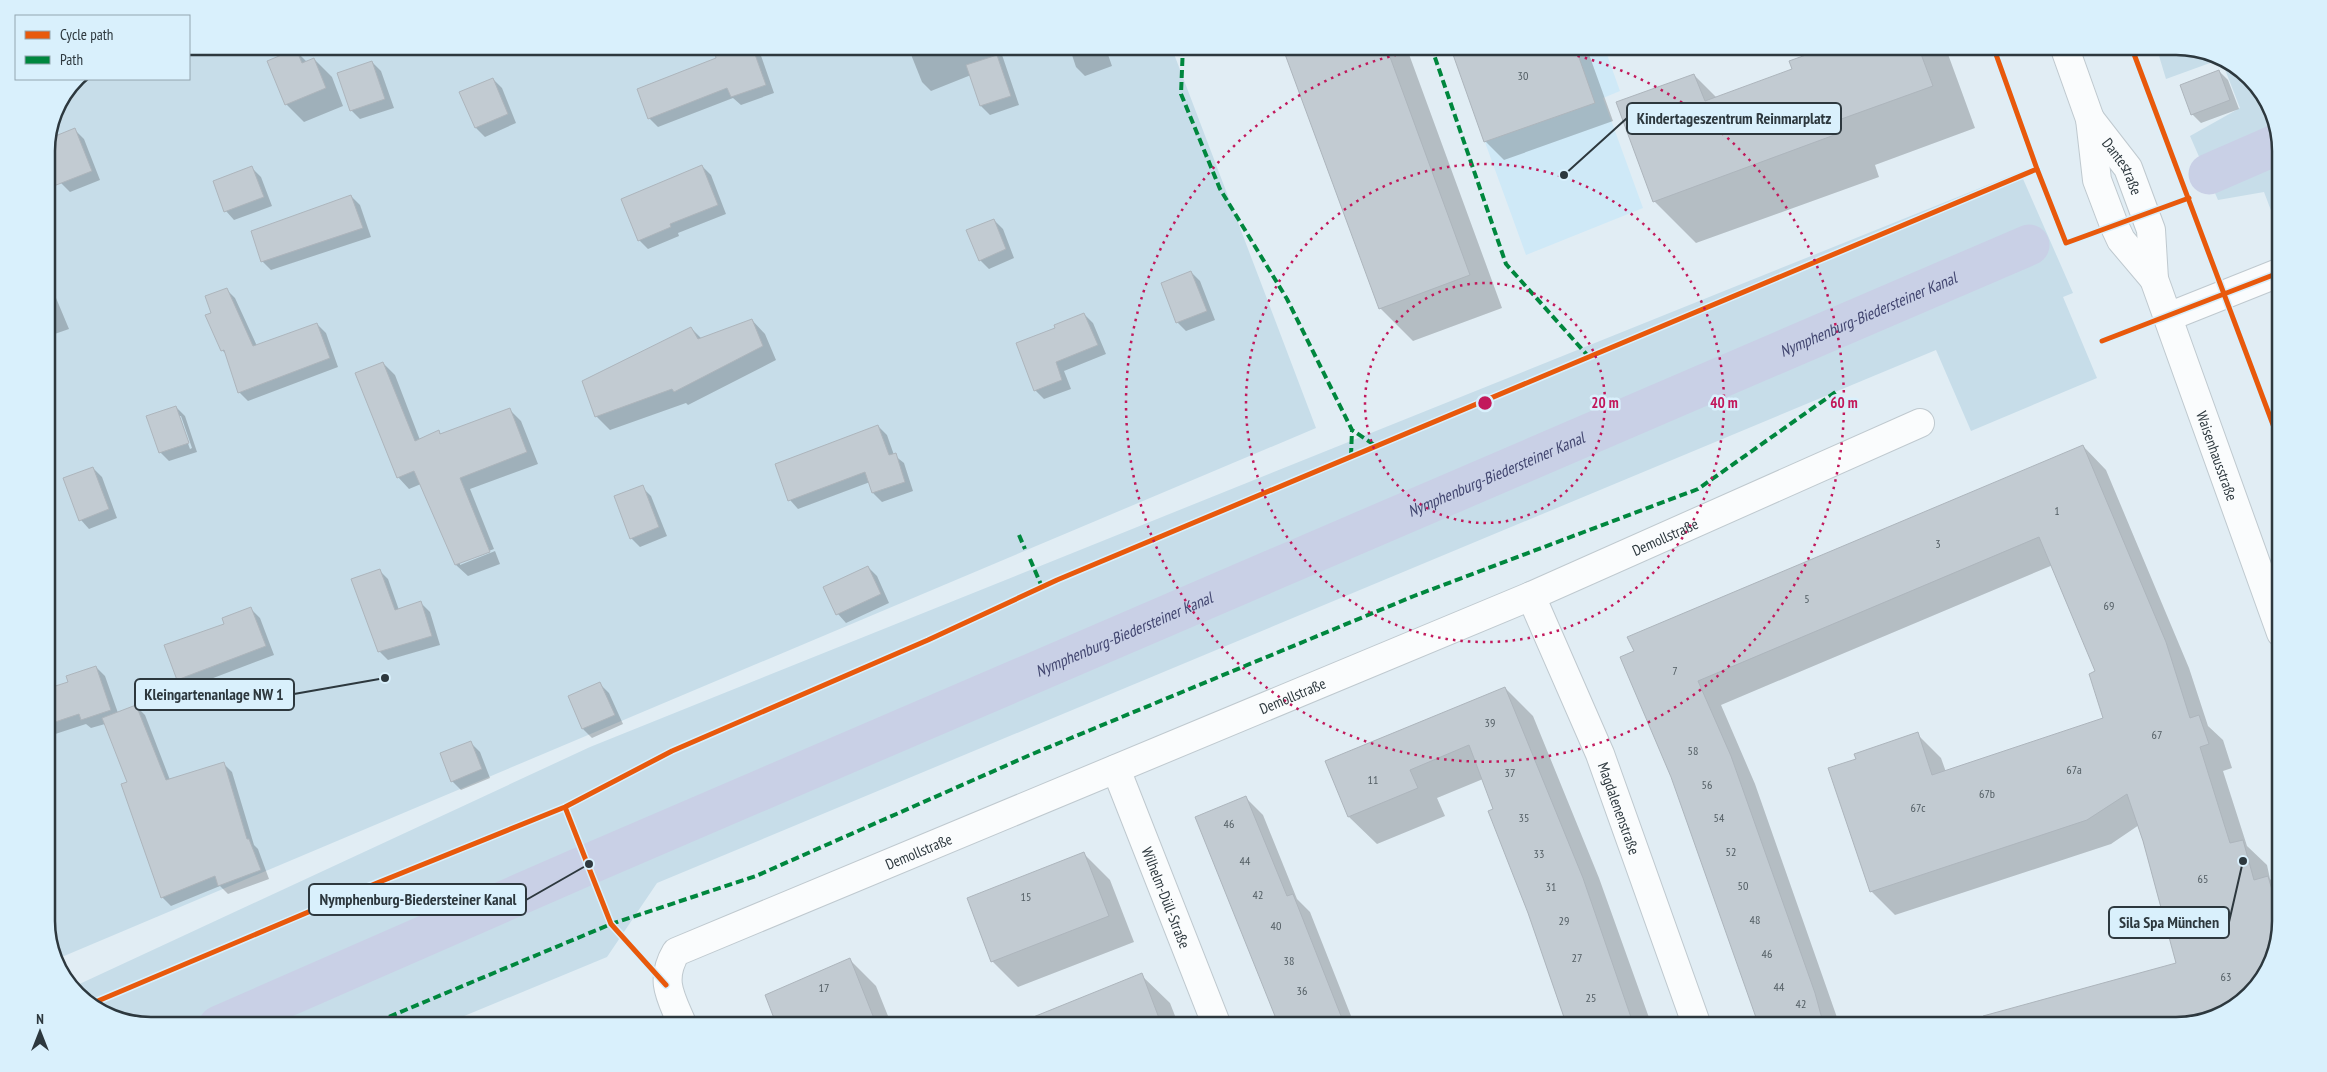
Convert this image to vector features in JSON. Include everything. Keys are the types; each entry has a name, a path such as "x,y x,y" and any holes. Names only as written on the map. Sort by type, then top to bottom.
{"street":[{"name":"Dantestraße","path":"2067,55 2090,119 2097,180 2114,226 2121,240 2154,279"},
{"path":"2168,317 2272,276"},
{"name":"Waisenhausstraße","path":"2154,279 2272,608"},
{"name":"Demollstraße","path":"679,1017 666,986 668,966 676,952 1531,596 1920,423"},
{"name":"Magdalenenstraße","path":"1531,596 1600,754 1694,1017"},
{"name":"Wilhelm-Düll-Straße","path":"1116,769 1213,1017"}],"shaded area":[{"path":"190,55 1174,55 1316,428 62,957 60,952 55,927 55,145 62,114 75,93 87,80 190,80"},
{"path":"1453,55 1607,55 1620,91 1603,98 1643,208 1526,255"},
{"path":"2159,55 2188,56 2213,62 2166,79"},
{"path":"2225,68 2244,83 2256,98 2267,120 2272,145 2272,213 2264,192 2218,200 2190,136 2240,108"},
{"path":"2020,172 2073,293 2063,297 2097,378 1971,431 1936,350 657,883 607,957 462,1017 145,1017 114,1010 93,997 79,984 590,747"}],"building":[{"path":"282,55 299,55 302,63 314,58 326,88 285,105 267,61"},
{"path":"715,55 755,55 766,85 731,97 727,88 648,119 637,89 716,58"},
{"path":"997,55 1011,96 980,106 966,65"},
{"path":"1285,55 1389,55 1470,275 1379,309"},
{"path":"1453,55 1578,55 1595,103 1484,142"},
{"path":"1806,55 1921,55 1933,86 1833,122 1837,134 1653,202 1616,102 1694,74 1705,101 1792,69 1789,61"},
{"path":"372,61 385,99 350,111 337,73"},
{"path":"2219,70 2230,100 2191,115 2180,85"},
{"path":"493,78 508,114 475,128 459,92"},
{"path":"75,128 92,171 55,185 56,136"},
{"path":"702,165 718,205 670,224 671,227 638,241 621,199"},
{"path":"252,166 264,197 224,212 213,181"},
{"path":"351,195 363,228 261,262 251,231"},
{"path":"994,219 1006,249 979,261 966,230"},
{"path":"1191,271 1207,311 1176,323 1161,283"},
{"path":"227,288 253,346 317,323 330,358 238,393 224,350 221,351 205,315 211,313 205,296"},
{"path":"1084,313 1098,345 1056,362 1062,380 1034,391 1016,343 1055,328 1054,325"},
{"path":"752,319 763,346 674,392 672,389 595,417 582,381 691,327 698,339"},
{"path":"383,362 415,441 439,430 440,434 510,408 527,452 460,478 490,552 455,565 414,471 397,478 355,373"},
{"path":"176,406 189,443 159,453 146,416"},
{"path":"878,425 889,455 896,453 905,482 872,493 865,472 788,501 775,464"},
{"path":"2083,445 2166,642 2190,718 2199,715 2209,744 2200,747 2230,843 2243,840 2254,880 2268,876 2272,890 2272,921 2270,940 2265,958 2256,974 2239,993 2213,1010 2201,1014 2176,1017 1983,1017 2176,963 2143,841 2127,794 2087,820 1870,892 1828,768 1856,759 1854,754 1918,732 1932,775 2103,718 2089,674 2095,671 2039,537 1698,681 1731,756 1815,993 1822,1017 1756,1017 1671,777 1620,657 1634,651 1627,637"},
{"path":"93,467 109,509 79,521 63,478"},
{"path":"643,485 659,527 630,539 614,496"},
{"path":"868,566 881,594 836,615 823,587"},
{"path":"380,569 395,610 421,601 432,636 378,652 351,579"},
{"path":"251,607 266,646 177,680 164,645 224,624 222,618"},
{"path":"96,666 111,710 81,720 79,714 55,722 55,686 68,682 66,676"},
{"path":"600,682 615,715 582,729 568,696"},
{"path":"1505,687 1583,878 1631,1017 1564,1017 1528,913 1488,811 1493,809 1469,745 1410,770 1418,788 1348,817 1325,761"},
{"path":"136,705 166,780 224,762 247,839 249,839 261,870 218,886 215,876 161,898 121,784 127,782 102,718"},
{"path":"471,741 482,769 451,782 440,753"},
{"path":"1246,796 1287,896 1293,894 1341,1017 1275,1017 1195,817"},
{"path":"1084,852 1109,916 991,962 967,898"},
{"path":"850,958 873,1017 774,1017 765,995"},
{"path":"1142,973 1159,1017 1033,1017"}],"waterway":[{"name":"Nymphenburg-Biedersteiner Kanal","path":"2209,174 2272,146"},
{"name":"Nymphenburg-Biedersteiner Kanal","path":"240,1017 589,864 2029,245"}],"marked path":[{"path":"1183,55 1181,94 1220,189 1287,299 1352,430 1376,446"},
{"path":"1434,55 1506,264 1588,356"},
{"path":"389,1017 611,924 756,876 1030,755 1414,596 1698,489 1837,391"},
{"path":"1351,456 1352,430"},
{"path":"1019,535 1025,549"},
{"path":"1030,559 1042,587"}],"cycle path":[{"path":"1996,55 2066,243 2189,198"},
{"path":"2134,55 2272,422"},
{"path":"98,1001 377,883 565,807 672,751 928,640 1057,580 2037,169"},
{"path":"2102,341 2272,275"},
{"path":"565,807 611,924 666,985"}],"place":[{"name":"Kindertageszentrum Reinmarplatz","path":"1564,175"},
{"name":"Kleingartenanlage NW 1","path":"385,678"},
{"name":"Sila Spa München","path":"2243,861"},
{"name":"Nymphenburg-Biedersteiner Kanal","path":"589,864"}]}
